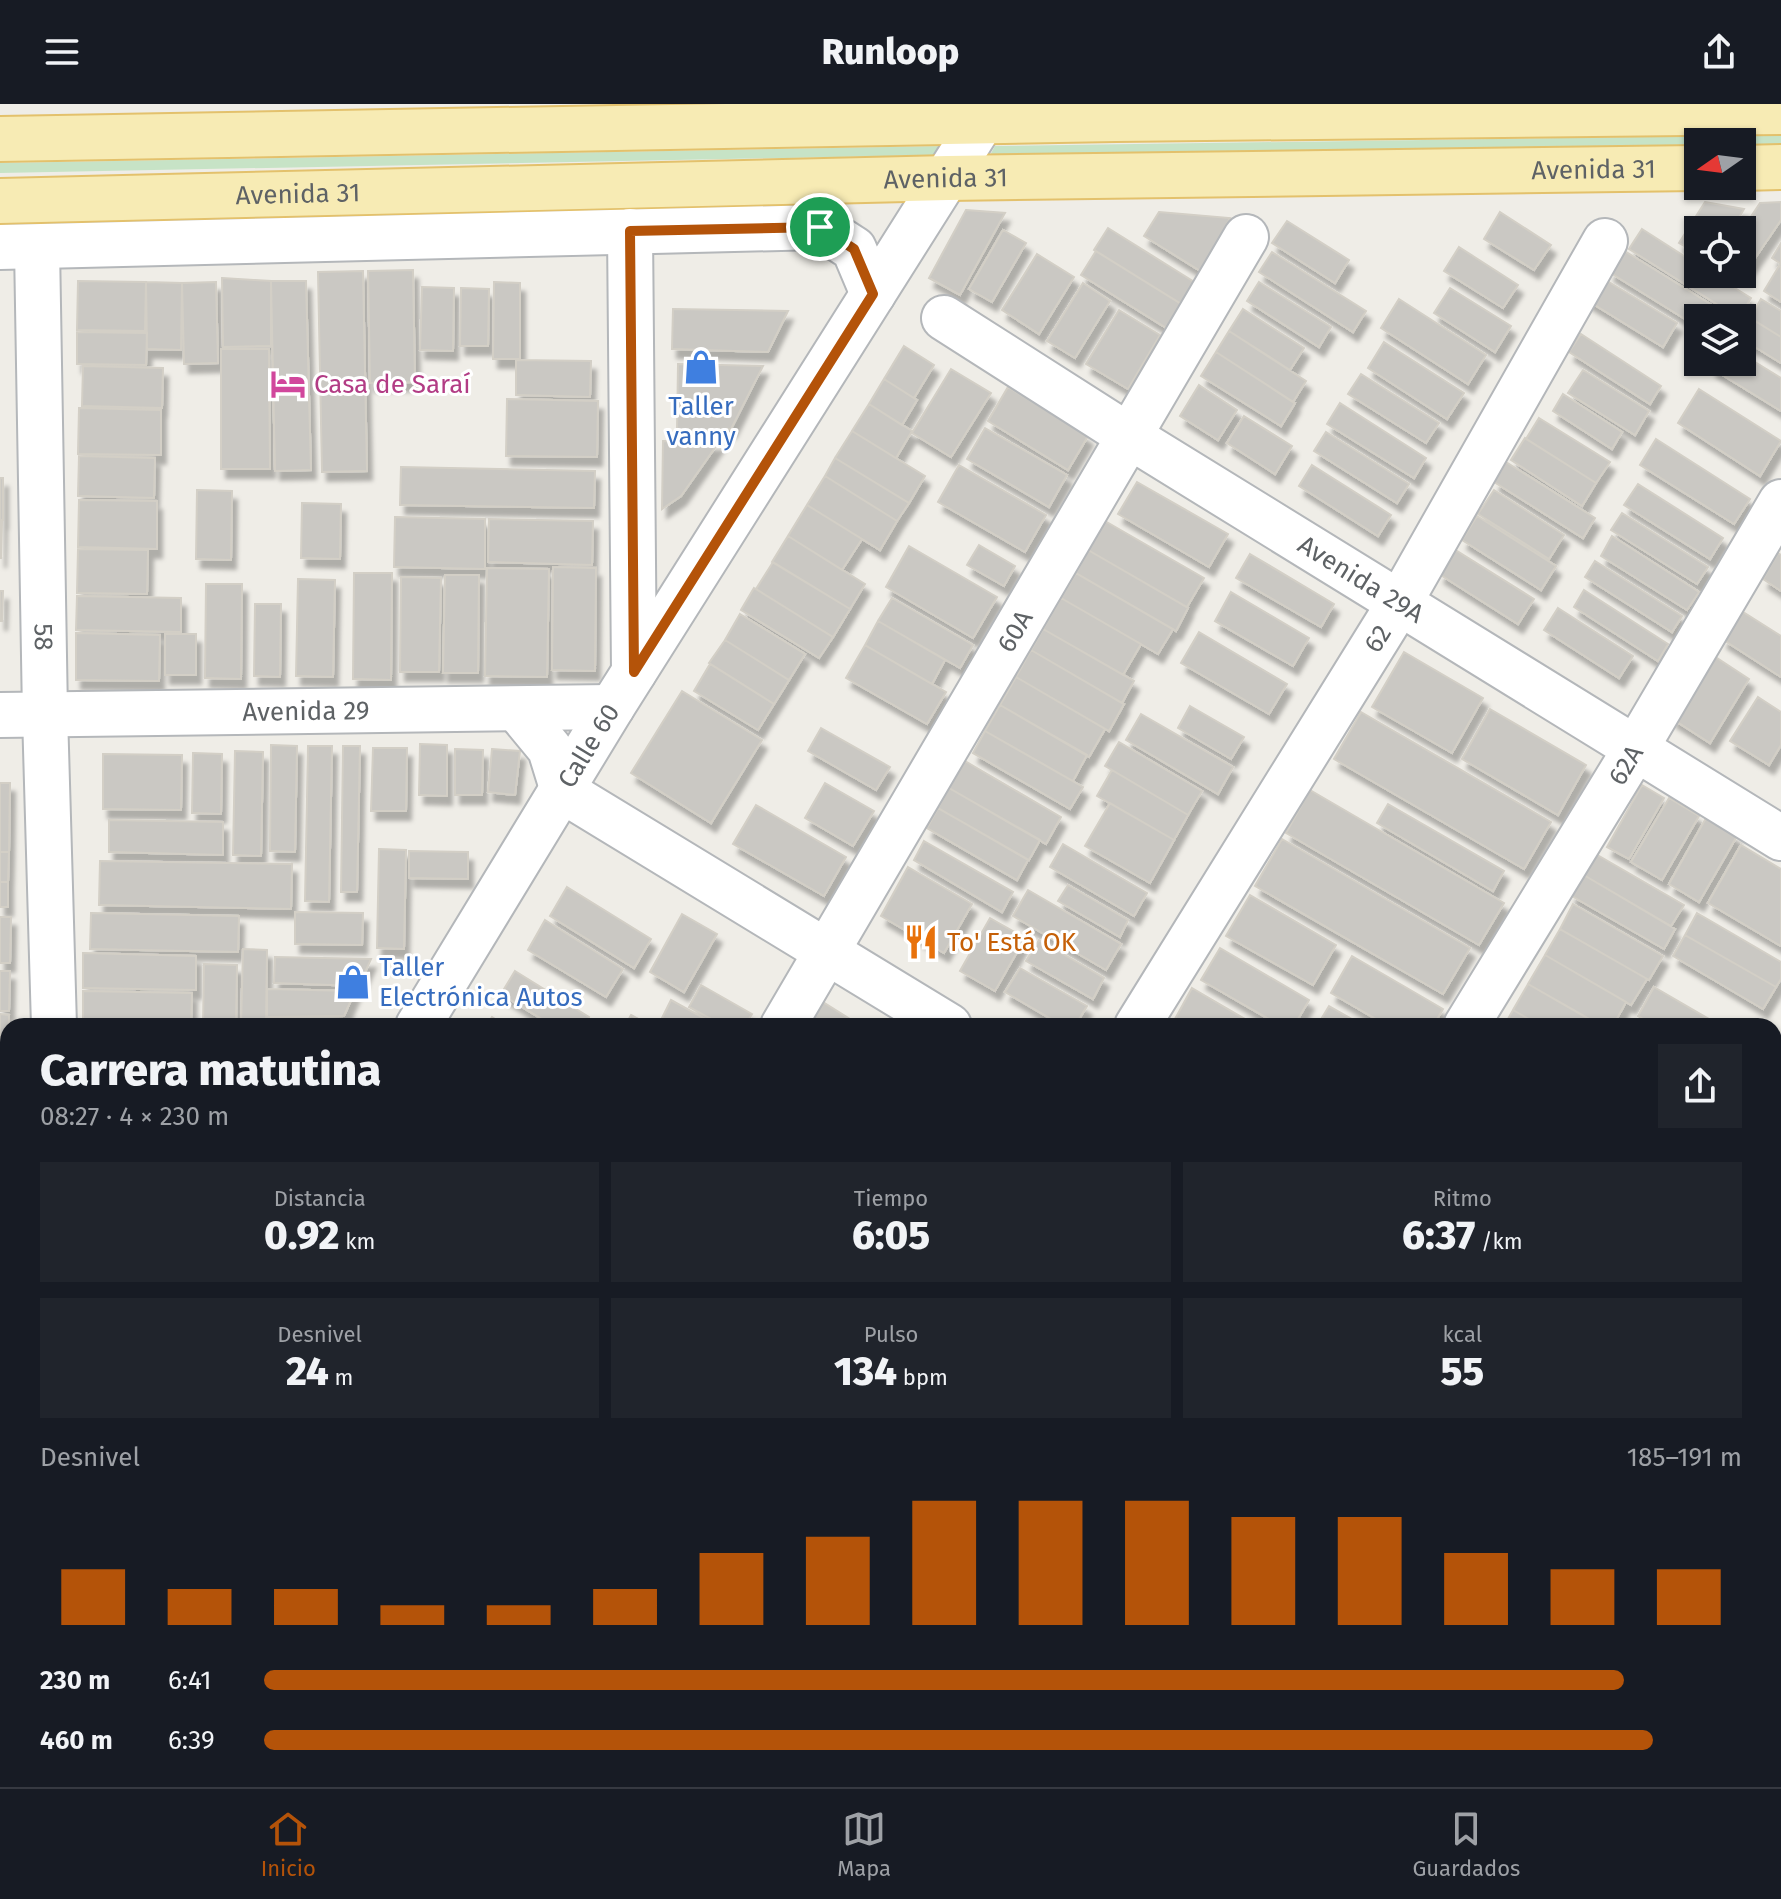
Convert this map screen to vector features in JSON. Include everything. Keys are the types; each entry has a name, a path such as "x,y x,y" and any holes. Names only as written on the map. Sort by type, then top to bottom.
{"main road":[{"path":"0,139 988,113 1781,112"},
{"path":"1756,168 1781,167"},
{"name":"Avenida 31","path":"0,201 948,178 1684,168"}],"street":[{"path":"924,104 988,113"},
{"name":"Calle 60","path":"423,1018 623,690 988,113"},
{"name":"Avenida 31","path":"19,247 820,227 854,249 873,294"},
{"path":"623,690 630,231"},
{"name":"60A","path":"788,1018 1246,237"},
{"name":"62","path":"1142,1018 1400,602 1605,241"},
{"name":"58","path":"19,247 45,714 54,1018"},
{"name":"Avenida 29A","path":"944,318 1129,436 1781,838"},
{"name":"62A","path":"1471,1018 1636,748 1781,502"},
{"name":"Avenida 29","path":"0,715 517,709 623,690"},
{"path":"517,709 550,749 563,791 936,1018"}],"green space":[{"path":"1756,135 1781,135 1781,145 1756,146"},
{"path":"1684,136 1684,146 990,155 995,146"},
{"path":"944,146 939,155 0,173 0,163"}],"building":[{"path":"1705,202 1744,209 1740,216 1696,216"},
{"path":"1781,202 1781,220 1756,257 1756,216 1751,216 1760,203"},
{"path":"966,210 1005,213 960,295 929,278"},
{"path":"1159,212 1230,218 1202,272 1144,236"},
{"path":"1500,212 1551,245 1534,270 1484,239"},
{"path":"1287,221 1349,260 1335,283 1272,243"},
{"path":"1108,228 1196,283 1183,305 1094,250"},
{"path":"1642,229 1684,256 1684,284 1629,249"},
{"path":"1003,230 1026,243 992,302 969,289"},
{"path":"1781,243 1781,264 1772,258"},
{"path":"1459,247 1518,285 1503,308 1444,271"},
{"path":"1623,250 1710,304 1684,304 1684,318 1609,272"},
{"path":"1096,251 1183,305 1168,329 1081,275"},
{"path":"1272,252 1366,311 1353,332 1259,272"},
{"path":"1037,254 1074,277 1039,334 1002,310"},
{"path":"1781,267 1781,302 1764,291"},
{"path":"413,270 415,382 370,383 368,271"},
{"path":"363,271 367,471 322,472 318,272"},
{"path":"1599,276 1677,323 1663,347 1585,299"},
{"path":"222,278 271,281 271,346 223,347"},
{"path":"78,281 146,282 145,331 77,330"},
{"path":"271,281 306,281 311,470 275,471"},
{"path":"146,282 182,283 181,350 147,349"},
{"path":"216,282 218,363 184,364 182,283"},
{"path":"494,282 520,283 520,359 493,359"},
{"path":"1259,282 1331,327 1319,347 1247,301"},
{"path":"1083,283 1110,301 1075,358 1047,341"},
{"path":"422,287 454,288 453,351 420,350"},
{"path":"461,288 489,289 488,346 460,346"},
{"path":"1450,288 1511,326 1495,352 1434,313"},
{"path":"1691,288 1735,288 1751,298 1747,304 1717,304"},
{"path":"1399,299 1486,355 1468,384 1381,328"},
{"path":"1761,299 1781,311 1781,337 1756,322 1756,308"},
{"path":"673,309 788,311 768,352 672,349"},
{"path":"1243,309 1304,348 1290,370 1229,331"},
{"path":"1119,310 1160,335 1128,389 1086,364"},
{"path":"1756,321 1781,337 1781,363 1756,348"},
{"path":"1229,331 1306,381 1293,402 1216,352"},
{"path":"77,332 147,333 146,365 77,364"},
{"path":"1581,334 1661,386 1650,404 1569,352"},
{"path":"1384,342 1464,393 1447,419 1368,368"},
{"path":"904,346 934,365 914,398 884,379"},
{"path":"221,349 269,349 270,469 221,469"},
{"path":"1216,352 1295,403 1281,426 1201,376"},
{"path":"516,360 591,361 590,397 516,395"},
{"path":"1756,363 1781,378 1781,411 1724,376 1756,376"},
{"path":"678,364 763,366 731,429 677,432"},
{"path":"83,366 163,368 162,408 82,406"},
{"path":"951,369 991,393 951,457 912,433"},
{"path":"1583,370 1649,411 1635,435 1568,393"},
{"path":"1361,374 1439,423 1426,443 1348,394"},
{"path":"884,379 917,400 902,425 869,404"},
{"path":"1199,385 1237,410 1218,440 1180,416"},
{"path":"1008,387 1088,436 1068,470 988,421"},
{"path":"1699,389 1781,441 1760,476 1678,423"},
{"path":"1563,394 1622,432 1612,449 1553,411"},
{"path":"507,399 598,401 597,457 506,456"},
{"path":"1340,403 1426,458 1414,478 1327,424"},
{"path":"869,404 912,431 896,458 852,431"},
{"path":"79,408 161,410 161,455 78,454"},
{"path":"1244,416 1292,446 1275,474 1227,443"},
{"path":"1539,418 1610,462 1596,483 1526,439"},
{"path":"985,428 1067,475 1049,507 967,459"},
{"path":"852,431 925,476 909,503 835,458"},
{"path":"1326,432 1409,484 1397,503 1314,451"},
{"path":"1525,438 1596,483 1582,506 1511,460"},
{"path":"1656,439 1750,499 1734,524 1640,465"},
{"path":"663,441 719,442 681,496 662,509"},
{"path":"79,456 155,458 154,498 78,496"},
{"path":"835,458 909,503 897,521 825,476"},
{"path":"1506,462 1595,518 1583,538 1494,482"},
{"path":"959,465 1046,515 1025,552 938,502"},
{"path":"1312,465 1391,515 1378,536 1299,486"},
{"path":"401,467 595,471 594,508 400,505"},
{"path":"825,476 897,521 880,550 807,505"},
{"path":"0,478 3,478 3,520 0,520"},
{"path":"1137,482 1228,534 1209,567 1118,514"},
{"path":"1638,484 1723,538 1710,559 1624,505"},
{"path":"197,490 232,491 231,560 196,559"},
{"path":"1494,490 1564,535 1549,559 1478,514"},
{"path":"79,500 157,501 157,549 78,547"},
{"path":"302,503 341,504 340,559 301,558"},
{"path":"807,505 862,539 842,570 788,536"},
{"path":"1622,513 1708,567 1697,584 1611,530"},
{"path":"1477,516 1556,566 1541,590 1462,540"},
{"path":"395,517 485,519 485,569 394,567"},
{"path":"489,519 593,521 592,565 488,562"},
{"path":"1105,521 1204,578 1187,607 1088,550"},
{"path":"2,522 1,558 0,558"},
{"path":"788,536 865,584 850,609 772,562"},
{"path":"1612,536 1699,592 1687,610 1601,556"},
{"path":"979,545 1015,566 1004,586 967,565"},
{"path":"909,546 997,597 973,638 886,587"},
{"path":"78,549 148,550 147,594 77,593"},
{"path":"1454,549 1534,599 1518,624 1439,574"},
{"path":"1088,550 1188,608 1176,631 1076,573"},
{"path":"1778,553 1781,555 1781,591 1763,579"},
{"path":"1250,554 1334,604 1321,627 1236,578"},
{"path":"1595,561 1682,616 1672,632 1585,577"},
{"path":"773,562 850,609 833,637 756,589"},
{"path":"553,567 596,568 595,671 552,670"},
{"path":"487,568 549,569 547,677 485,676"},
{"path":"354,573 392,573 391,680 353,679"},
{"path":"1076,573 1173,629 1158,654 1061,598"},
{"path":"445,575 479,575 478,673 443,673"},
{"path":"401,577 441,578 439,672 400,672"},
{"path":"298,579 335,580 333,677 296,676"},
{"path":"206,584 242,584 241,679 205,678"},
{"path":"754,588 833,637 819,658 741,610"},
{"path":"1584,590 1668,644 1658,661 1574,607"},
{"path":"0,591 3,591 2,621 0,621"},
{"path":"1231,592 1309,638 1293,666 1215,621"},
{"path":"77,596 181,598 181,632 76,630"},
{"path":"892,598 973,645 960,668 878,621"},
{"path":"1061,598 1141,644 1123,675 1043,629"},
{"path":"255,604 281,604 280,677 254,676"},
{"path":"1558,608 1633,656 1619,678 1544,630"},
{"path":"1740,610 1781,636 1781,677 1722,639"},
{"path":"740,614 805,654 789,680 725,640"},
{"path":"878,621 945,660 932,684 865,645"},
{"path":"1043,629 1134,681 1122,703 1031,650"},
{"path":"1199,632 1287,684 1269,714 1181,663"},
{"path":"76,633 160,635 159,681 76,680"},
{"path":"165,634 196,634 196,675 165,675"},
{"path":"725,640 789,680 774,704 709,663"},
{"path":"865,645 946,692 927,724 846,678"},
{"path":"1031,650 1124,704 1109,731 1016,677"},
{"path":"1404,652 1483,698 1452,753 1372,707"},
{"path":"1711,654 1749,679 1710,743 1671,718"},
{"path":"710,664 774,704 758,730 694,691"},
{"path":"1016,677 1105,729 1089,757 1000,705"},
{"path":"682,691 762,740 711,823 631,773"},
{"path":"1758,697 1781,712 1781,745 1769,765 1730,741"},
{"path":"1000,705 1087,755 1073,781 985,731"},
{"path":"1190,706 1244,737 1231,759 1178,728"},
{"path":"1490,709 1586,765 1558,815 1462,759"},
{"path":"1361,712 1551,822 1524,869 1334,759"},
{"path":"1141,714 1233,767 1218,794 1126,740"},
{"path":"821,728 890,767 876,790 808,751"},
{"path":"985,731 1083,787 1070,809 973,753"},
{"path":"1119,742 1202,791 1188,815 1105,766"},
{"path":"420,744 447,745 447,796 419,795"},
{"path":"271,745 297,746 295,852 270,851"},
{"path":"308,746 332,746 329,902 305,901"},
{"path":"343,746 360,746 357,892 341,892"},
{"path":"373,748 407,748 406,811 371,811"},
{"path":"455,749 483,750 482,795 455,795"},
{"path":"492,749 520,751 515,795 488,792"},
{"path":"235,751 263,752 261,856 233,855"},
{"path":"193,753 222,754 221,814 192,813"},
{"path":"103,754 182,755 181,810 103,809"},
{"path":"965,761 1061,817 1046,844 949,788"},
{"path":"1112,770 1188,815 1174,840 1097,796"},
{"path":"0,783 10,783 9,852 0,852"},
{"path":"825,783 874,811 853,846 805,818"},
{"path":"1642,785 1664,798 1629,859 1607,847"},
{"path":"949,788 1040,840 1029,860 938,808"},
{"path":"1310,790 1504,903 1479,945 1286,833"},
{"path":"1669,798 1699,816 1662,880 1631,862"},
{"path":"1110,803 1174,840 1150,883 1085,846"},
{"path":"1388,804 1504,871 1493,891 1377,823"},
{"path":"756,805 846,857 824,896 733,844"},
{"path":"938,808 1028,860 1017,880 927,828"},
{"path":"1706,818 1737,836 1699,902 1669,884"},
{"path":"109,820 223,822 223,855 109,852"},
{"path":"1282,839 1470,948 1443,994 1255,886"},
{"path":"924,841 1013,892 1002,912 914,860"},
{"path":"1063,844 1147,893 1134,916 1050,867"},
{"path":"1741,845 1781,869 1781,946 1708,903"},
{"path":"379,849 406,850 404,949 377,948"},
{"path":"409,851 468,852 468,879 409,878"},
{"path":"0,852 9,852 8,882 0,882"},
{"path":"1594,853 1684,905 1671,926 1582,874"},
{"path":"100,861 292,864 291,909 99,905"},
{"path":"908,867 972,904 944,953 881,916"},
{"path":"1582,874 1675,929 1664,949 1570,895"},
{"path":"0,882 8,882 8,907 0,907"},
{"path":"1068,885 1128,920 1120,937 1058,901"},
{"path":"567,887 651,939 634,968 550,916"},
{"path":"1028,890 1121,944 1106,970 1013,916"},
{"path":"1250,895 1336,945 1313,985 1226,936"},
{"path":"1573,904 1663,956 1649,980 1560,929"},
{"path":"295,912 363,913 362,945 295,944"},
{"path":"91,913 239,916 238,952 90,949"},
{"path":"1697,913 1781,962 1781,979 1776,987 1685,935"},
{"path":"682,914 717,934 684,992 650,972"},
{"path":"0,917 11,917 10,963 0,963"},
{"path":"990,918 1025,938 995,991 960,971"},
{"path":"545,920 623,969 606,997 528,950"},
{"path":"1560,929 1647,979 1631,1005 1545,955"},
{"path":"1685,935 1776,987 1763,1009 1673,956"},
{"path":"1039,940 1104,978 1093,999 1026,961"},
{"path":"1220,948 1309,1000 1299,1018 1267,1018 1201,980"},
{"path":"243,949 267,950 266,1018 241,1018"},
{"path":"83,953 196,956 196,990 83,988"},
{"path":"1545,955 1626,1002 1617,1018 1587,1018 1528,984"},
{"path":"1352,956 1443,1009 1438,1018 1374,1018 1331,993"},
{"path":"275,957 371,959 359,986 274,983"},
{"path":"204,964 237,965 236,1018 203,1018"},
{"path":"1020,968 1087,1006 1080,1018 1049,1018 1005,992"},
{"path":"0,971 10,971 9,1011 0,1011"},
{"path":"515,971 589,1017 540,1018 501,994"},
{"path":"1528,984 1588,1018 1527,1018 1513,1010"},
{"path":"701,985 752,1014 750,1018 709,1018 689,1007"},
{"path":"1654,987 1707,1018 1642,1018 1638,1016"},
{"path":"1192,988 1243,1018 1176,1018"},
{"path":"267,989 355,991 344,1016 267,1017"},
{"path":"83,991 192,993 191,1018 83,1018"},
{"path":"671,1000 704,1018 662,1018"},
{"path":"823,1002 848,1018 813,1018"},
{"path":"1329,1006 1350,1018 1322,1018"},
{"path":"1513,1010 1527,1018 1508,1018"}],"place":[{"name":"Taller vanny","path":"701,367"},
{"name":"Casa de Saraí","path":"288,384"},
{"name":"To' Está OK","path":"921,942"},
{"name":"Taller Electrónica Autos","path":"353,982"}],"route":[{"path":"820,227 854,249 873,294 634,672 630,231 820,227"}]}
